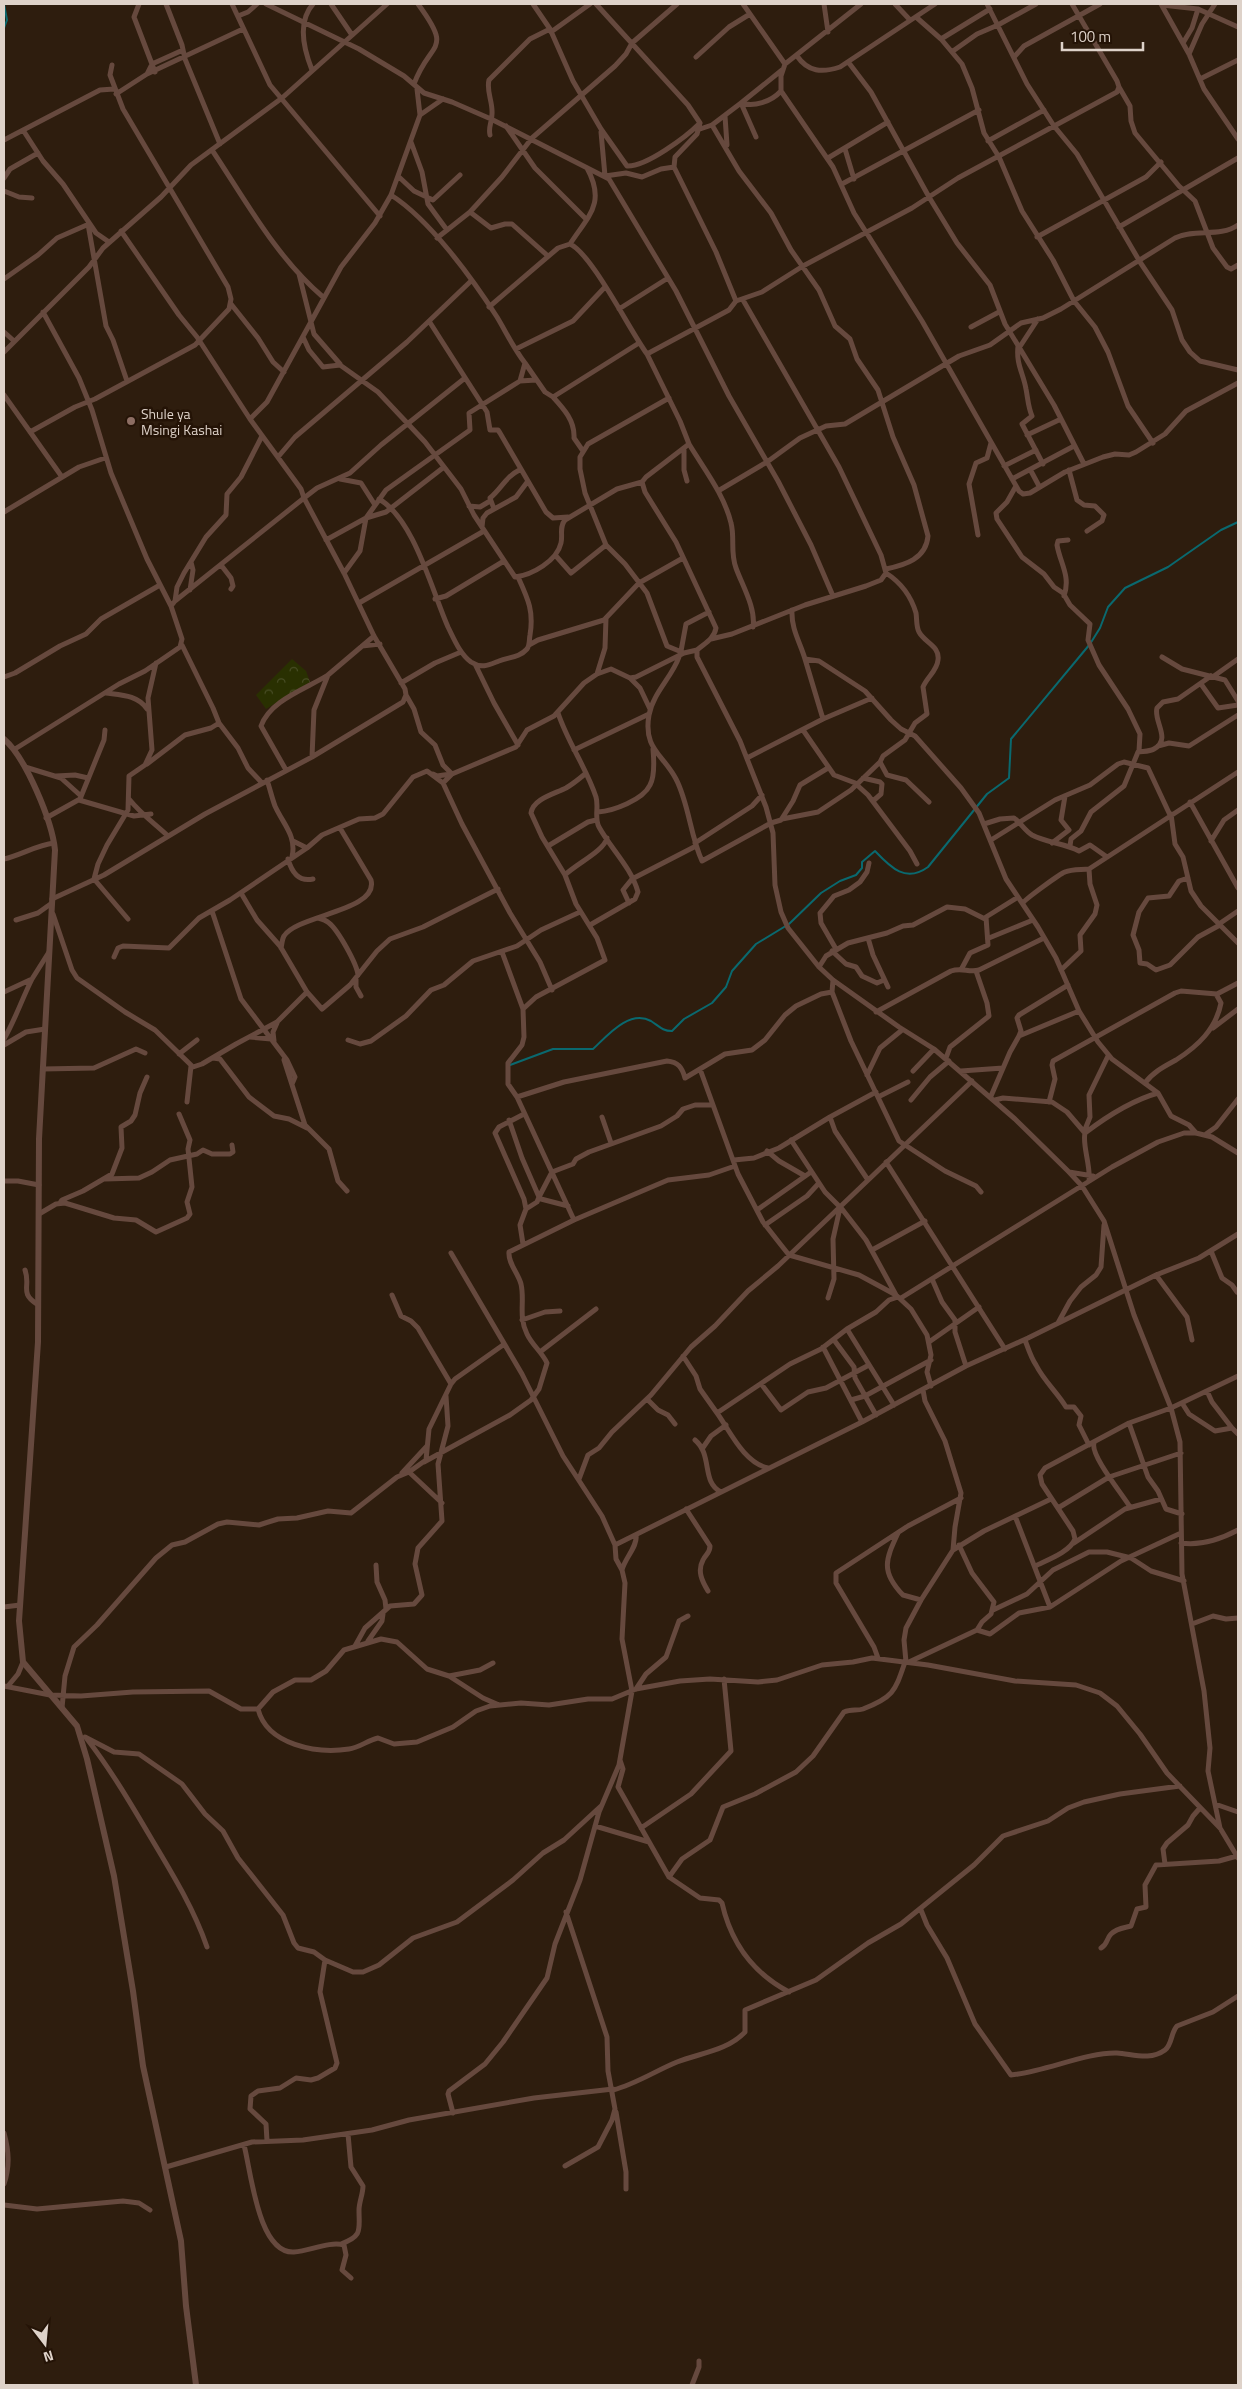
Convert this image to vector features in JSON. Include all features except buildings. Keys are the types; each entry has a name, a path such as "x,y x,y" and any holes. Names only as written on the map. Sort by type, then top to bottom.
{"street":[{"path":"139,4 134,17 155,72"},
{"path":"166,4 184,57 220,144"},
{"path":"232,4 270,85 380,216"},
{"path":"238,16 248,12 257,4"},
{"path":"266,4 344,42 416,86 443,100 532,138 605,176 623,200 648,248 668,278 736,409 767,462 811,545 833,596"},
{"path":"279,4 283,11"},
{"path":"312,70 303,41 307,13 313,4"},
{"path":"331,4 352,35"},
{"path":"4,352 94,260 109,242 156,202 191,165 282,98 387,4"},
{"path":"250,420 267,402 340,267 380,216 399,177 420,115 416,86 438,37 436,30 418,4"},
{"path":"532,4 551,30 566,67 600,129 624,164 630,166 674,145 700,123"},
{"path":"490,135 489,80 530,39 551,30 590,4"},
{"path":"596,4 688,105 700,123 700,129"},
{"path":"437,238 470,212 523,152 532,138 622,60 632,43 677,4"},
{"path":"743,4 784,67 781,91 828,158 842,184 854,213 946,364 1019,491 1027,494 1069,470 1111,454 1129,455 1153,443 1172,428 1186,411 1238,383"},
{"path":"824,4 828,32"},
{"path":"736,301 716,252 674,167 675,156 700,129 712,125 725,116 861,4"},
{"path":"895,4 910,20"},
{"path":"797,56 805,66 818,71 834,69 849,63 935,4"},
{"path":"953,52 967,40 1036,4"},
{"path":"1072,4 1130,106 1131,121 1136,133 1183,190 1195,201 1215,251 1227,267 1231,269 1238,265"},
{"path":"1015,56 1024,46 1100,4"},
{"path":"1162,4 1198,9 1238,27"},
{"path":"1162,4 1216,109 1238,138"},
{"path":"1189,54 1208,14 1215,4"},
{"path":"941,38 988,7 1015,56 1027,84 1054,126 1077,154 1140,262 1172,310 1182,340 1200,362 1238,370"},
{"path":"1183,43 1192,28 1198,9"},
{"path":"696,56 729,27 750,14"},
{"path":"916,17 941,38 953,52 969,79 988,141 999,157 1017,203 1037,238 1053,260 1074,301 1095,327 1108,352 1128,406 1153,443"},
{"path":"4,140 100,90 115,92 147,74 155,72 243,29"},
{"path":"147,74 152,64 183,50"},
{"path":"1200,79 1238,60"},
{"path":"849,63 864,80 929,197 964,254 990,285 1009,332 1061,419 1084,464"},
{"path":"112,65 110,75 115,92 228,287 231,304 258,338 273,362 284,372"},
{"path":"647,354 729,310 736,301 762,292 866,230 1118,92 1119,88"},
{"path":"740,103 748,106 768,101 781,91"},
{"path":"420,115 443,100"},
{"path":"740,103 756,137"},
{"path":"842,184 979,110"},
{"path":"988,141 1044,110"},
{"path":"725,116 727,147"},
{"path":"828,158 888,122"},
{"path":"630,678 641,675 681,653 697,650 711,640 754,627 792,610 881,580 886,571 901,566 920,555 928,543 928,536 914,485 897,447 878,390 858,359 850,339 836,326 819,290 791,250 761,197 739,171 727,147 712,125"},
{"path":"506,126 535,168 586,220"},
{"path":"600,129 605,176"},
{"path":"23,130 38,153 63,184 89,224 99,236 109,242"},
{"path":"411,140 422,172 429,207 447,230"},
{"path":"845,149 854,179"},
{"path":"212,150 266,235 299,274 323,297"},
{"path":"4,178 10,169 22,160 38,153"},
{"path":"1119,227 1238,158"},
{"path":"1037,238 1146,177 1161,162"},
{"path":"605,176 626,174 642,177 649,172 674,167"},
{"path":"570,244 594,209 597,201 594,180 587,168"},
{"path":"399,177 426,198 435,199 460,175"},
{"path":"4,191 19,197 32,198"},
{"path":"391,195 406,206 437,238 471,281 536,380 545,392 553,397 569,418 575,432 574,438 583,451"},
{"path":"470,212 491,228 512,224 548,256"},
{"path":"89,224 106,326 113,340 127,381"},
{"path":"4,279 57,238 89,224"},
{"path":"718,491 818,429 845,424 882,403 922,376 959,356 990,345 1021,323 1038,319 1074,301 1140,262 1175,238 1194,232 1226,231 1238,225"},
{"path":"121,231 200,342 250,420 301,489 374,636 414,709 421,732 435,745 443,765 452,774"},
{"path":"489,307 563,244 570,244 579,252 605,287 638,343 647,354 689,444 718,491 730,517 732,556 752,609 754,627"},
{"path":"299,274 310,323 315,336 340,365 378,392 436,455 461,489 483,530 513,576 518,577 547,564 556,556 561,544 562,524 617,489 642,482 646,477 684,450 689,444"},
{"path":"619,309 668,278"},
{"path":"278,458 295,438 422,328 471,281"},
{"path":"516,350 572,321 605,287"},
{"path":"710,612 686,624 681,653 650,711 648,736 653,749 679,784 695,844 702,861 771,823 818,812 857,784 880,762 883,756 902,744 915,723 927,714 923,687 936,668 938,655 934,646 919,632 916,614 906,591 886,571 862,512 818,429 743,300"},
{"path":"30,432 200,342 226,314 231,304"},
{"path":"43,312 72,363 88,401 106,458 160,585 173,604 182,645 214,708 219,724 254,776 264,781 276,808 290,830 293,842 290,858 298,878 313,880"},
{"path":"971,327 1000,312"},
{"path":"1038,319 1018,347 1019,369 1025,385 1029,410 1032,416 1022,422 1043,464"},
{"path":"429,321 477,395 480,404 489,415 490,430 498,430 550,516 556,518 573,516"},
{"path":"422,328 438,334"},
{"path":"4,332 14,341"},
{"path":"303,337 309,350 323,367 340,365"},
{"path":"553,397 638,343"},
{"path":"520,381 525,363"},
{"path":"173,604 317,488 350,473 408,423 465,378"},
{"path":"344,573 360,551 366,518 386,490 470,430 468,416 480,404 520,381 536,380"},
{"path":"4,395 62,477"},
{"path":"477,395 492,398"},
{"path":"668,398 596,439 583,451 580,457 580,469 582,485 606,545 619,556 650,600 660,632 667,646 681,653"},
{"path":"1027,435 1061,419"},
{"path":"173,604 177,587 191,562 206,537 226,515 227,494 241,477 262,436"},
{"path":"978,535 969,484 976,463 986,458 991,443"},
{"path":"1012,479 1074,446"},
{"path":"684,450 684,470 688,481"},
{"path":"1004,466 1036,450"},
{"path":"4,512 79,467 106,458"},
{"path":"326,540 366,518 378,516 444,468"},
{"path":"483,530 483,518 490,501 505,480 522,469"},
{"path":"1030,470 1039,486"},
{"path":"1069,470 1077,500 1084,505 1095,506 1104,516 1102,521 1087,531"},
{"path":"340,479 361,483 375,505"},
{"path":"483,518 494,509 516,497 528,481"},
{"path":"642,482 645,492 683,558 710,612 716,628 711,640"},
{"path":"1016,486 1007,502 996,513 997,519 1022,558 1044,574 1070,605 1090,624 1091,630 1088,640 1099,665 1128,709 1140,734 1139,751 1124,786 1089,814 1081,831 1071,839 1070,846"},
{"path":"380,499 391,508 402,524 425,565 435,598 461,652 474,664 518,745"},
{"path":"469,506 480,507 490,501"},
{"path":"490,501 494,509"},
{"path":"359,603 483,530"},
{"path":"1064,596 1067,586 1066,573 1056,545 1058,541 1068,540"},
{"path":"556,556 571,573 606,545"},
{"path":"474,664 487,666 514,658 538,640 606,618 639,583 683,558"},
{"path":"435,598 446,596 504,561"},
{"path":"190,590 193,570 191,562"},
{"path":"221,565 231,578 234,586 231,589"},
{"path":"193,570 202,580"},
{"path":"518,577 532,616 530,645"},
{"path":"4,676 15,673 60,646 86,634 101,619 160,585"},
{"path":"792,610 795,635 805,659 811,683 824,719"},
{"path":"597,674 605,648 606,618"},
{"path":"286,770 261,726 263,718 295,694 328,675 374,636"},
{"path":"362,646 380,644"},
{"path":"15,749 156,663 182,645"},
{"path":"697,650 700,664 747,758 762,795 771,823 774,876 786,925 819,967 832,980 902,1030 934,1049 993,1098 1082,1186 1104,1221 1134,1315 1171,1408 1181,1453 1181,1543 1184,1581 1204,1691 1210,1748 1208,1771 1220,1828"},
{"path":"401,683 435,663 461,652"},
{"path":"1162,657 1182,669 1226,680 1237,698 1218,708 1201,684"},
{"path":"805,659 819,661 872,698 891,720 910,733 961,788 976,807 1006,878 1044,938 1079,1011 1095,1037 1108,1056 1158,1093 1171,1116 1189,1124 1196,1133"},
{"path":"1158,746 1162,731 1156,716 1157,708 1163,702 1178,699 1238,659"},
{"path":"151,760 148,698 156,663"},
{"path":"114,957 118,948 123,946 169,948 194,922 241,893 307,848 322,835 359,819 375,818 383,814 413,777 420,772 431,773 437,776 452,774 518,745 527,730 558,714 584,683 597,674 616,670 630,678 644,695 650,711"},
{"path":"312,757 314,710 328,675"},
{"path":"106,693 136,699 142,702 148,712"},
{"path":"16,920 38,913 52,901 94,879 264,781 312,757 403,702 406,695"},
{"path":"747,758 824,719 872,698"},
{"path":"574,750 650,711"},
{"path":"558,714 567,740 581,760 596,798 598,812 596,820 599,828 622,858 638,892 637,897 629,903 590,925"},
{"path":"1139,751 1148,751 1168,743 1189,746 1238,714"},
{"path":"94,879 106,845 126,814 129,799 129,776 185,735 219,724"},
{"path":"46,818 80,798 104,740 105,730"},
{"path":"803,730 828,768 837,778 850,780 857,784 873,802 917,864"},
{"path":"4,739 15,749 26,767 54,843 38,1214 36,1367 20,1604 19,1633 23,1662 18,1674 6,1686"},
{"path":"598,812 632,801 648,789 652,781 653,749"},
{"path":"145,765 152,750"},
{"path":"880,762 887,775 906,780 929,802"},
{"path":"991,840 1065,796 1090,785 1118,764 1124,762 1144,766 1148,768 1171,815 1175,844 1182,857 1197,900 1238,942"},
{"path":"26,767 56,776 70,784 80,798 126,814 143,816 151,814"},
{"path":"782,819 800,785 828,768"},
{"path":"1023,903 1027,897 1045,887 1064,872 1089,869 1238,772"},
{"path":"431,773 443,783 462,824 510,913 540,962 552,990"},
{"path":"443,783 452,774"},
{"path":"523,1010 527,1003 604,960 600,944 590,925 580,912 565,876 534,821 531,810 538,802 566,788 585,774"},
{"path":"56,776 75,775 88,778"},
{"path":"863,778 882,784 881,794 873,802"},
{"path":"629,903 623,890 632,879 695,844 752,806 762,795"},
{"path":"1052,842 1069,829 1061,820 1065,796"},
{"path":"129,799 143,816 168,836"},
{"path":"1190,802 1238,888"},
{"path":"1211,841 1224,820 1238,810"},
{"path":"984,824 1012,818 1032,835 1079,850 1090,845 1108,857"},
{"path":"548,846 588,822 596,820"},
{"path":"274,942 308,919 335,914 369,892 372,886 371,880 340,828"},
{"path":"565,876 578,863 603,848 607,838"},
{"path":"293,842 307,848"},
{"path":"4,859 21,855 42,844 54,843"},
{"path":"869,863 867,872 860,882 849,890 834,896 820,913 821,924 834,951 846,964 856,967 862,976 877,983 884,980"},
{"path":"1061,970 1082,952 1080,935 1096,910 1096,899 1090,884 1089,869"},
{"path":"1188,878 1179,881 1169,896 1148,898 1139,912 1133,936 1139,950 1140,964 1147,964 1156,970 1170,965 1198,937 1238,911"},
{"path":"94,879 128,919"},
{"path":"241,893 257,920 281,948 307,992 320,1008 325,1009 357,977 390,939 423,927 498,888"},
{"path":"985,919 988,915 1018,897"},
{"path":"819,967 826,956 848,943 887,933 903,926 913,925 947,908 965,909 985,919"},
{"path":"212,911 239,995 265,1028 280,1053 307,1128"},
{"path":"51,912 72,970 77,978 125,1012 155,1030 192,1066 197,1067 277,1022 307,992"},
{"path":"348,1040 360,1044 371,1041 406,1016 431,990 444,984 464,966 486,956 502,952 580,912"},
{"path":"318,918 328,922 333,927 351,955 357,977 356,987 361,996"},
{"path":"962,968 966,957 988,945 989,938 985,919"},
{"path":"989,938 1033,920"},
{"path":"281,948 284,936"},
{"path":"868,938 888,987"},
{"path":"876,1012 951,971 962,968 976,971 1044,938"},
{"path":"4,1039 15,1019 21,1000 49,951"},
{"path":"502,952 523,1010 524,1037 522,1045 508,1063 508,1084 517,1097 574,1220"},
{"path":"911,1100 930,1077 948,1060 950,1048 990,1013 976,971"},
{"path":"4,992 32,980"},
{"path":"832,980 832,992 851,1041 897,1138 904,1146 945,1171 972,1184 981,1192"},
{"path":"1049,1102 1055,1079 1053,1061 1175,993 1181,991 1216,994 1238,983"},
{"path":"993,1098 1003,1068 1021,1031 1017,1018 1068,985"},
{"path":"517,1097 564,1082 658,1063 674,1062 681,1067 685,1078 708,1066 725,1054 752,1050 765,1040 785,1015 796,1006 821,994 832,992"},
{"path":"1213,1028 1221,1003 1216,994"},
{"path":"1145,1083 1158,1070 1188,1051 1213,1028 1238,1009"},
{"path":"1019,1036 1079,1011"},
{"path":"275,1046 273,1032 277,1022"},
{"path":"4,1045 26,1032 45,1029"},
{"path":"867,1075 880,1048 902,1030"},
{"path":"249,1037 271,1039"},
{"path":"178,1054 197,1040"},
{"path":"43,1069 94,1068 136,1049 145,1053"},
{"path":"913,1071 934,1049"},
{"path":"1090,1179 1090,1164 1084,1141 1091,1110 1089,1095 1108,1056"},
{"path":"213,1058 220,1059 249,1097 268,1112 307,1128 329,1149 338,1181 347,1191"},
{"path":"187,1102 192,1066"},
{"path":"961,1071 1003,1068"},
{"path":"700,1069 734,1163 765,1225 789,1255 859,1275 898,1297"},
{"path":"38,1214 112,1174 122,1148 121,1127 131,1121 135,1115 140,1093 147,1077"},
{"path":"579,1480 588,1455 599,1448 612,1432 647,1399 683,1356 748,1291 789,1255 972,1081"},
{"path":"402,1474 510,1415 534,1396 546,1368 545,1358 528,1336 522,1320 521,1282 508,1252 574,1220 668,1180 709,1175 734,1163 754,1158 767,1151 779,1148 830,1117 908,1082"},
{"path":"1085,1133 1127,1106 1158,1093"},
{"path":"993,1098 1057,1104 1067,1112 1085,1133"},
{"path":"1206,1134 1216,1127 1238,1099"},
{"path":"526,1209 537,1202 552,1172 573,1164 576,1159 589,1152 661,1126 688,1107 712,1105"},
{"path":"60,1203 114,1218 136,1220 156,1232 189,1216 187,1202 192,1187 189,1155 190,1140 179,1114"},
{"path":"523,1244 520,1225 526,1209 524,1198 495,1137 495,1130 509,1120 524,1114"},
{"path":"602,1117 611,1143"},
{"path":"830,1117 835,1131 868,1180"},
{"path":"509,1120 522,1158 539,1197 568,1206"},
{"path":"717,1413 762,1385 796,1360 823,1348 847,1329 876,1312 889,1300 932,1279 1082,1186 1090,1179 1158,1142 1184,1133 1206,1134 1238,1153"},
{"path":"791,1140 819,1183 840,1207 872,1250 898,1297 918,1319 929,1342 932,1360 927,1372 931,1386"},
{"path":"104,1179 139,1178 170,1160 198,1154 203,1150 212,1154 230,1154 233,1152 232,1145"},
{"path":"767,1151 779,1161 805,1176"},
{"path":"886,1162 925,1221 951,1267 1005,1349"},
{"path":"757,1210 811,1172"},
{"path":"1069,1172 1090,1179"},
{"path":"4,1181 18,1181 39,1185"},
{"path":"765,1225 807,1196 819,1183"},
{"path":"828,1298 834,1279 833,1239 840,1207"},
{"path":"872,1250 925,1221"},
{"path":"1058,1324 1070,1301 1101,1267 1104,1221"},
{"path":"615,1545 876,1415 966,1366 1025,1340 1156,1275 1199,1258 1238,1234"},
{"path":"1210,1251 1222,1278 1232,1285 1237,1292"},
{"path":"451,1253 534,1396 571,1471 602,1516 615,1545 616,1559 622,1570 625,1592 622,1640 634,1690 620,1760 601,1806 580,1880 555,1944 547,1978 485,2064 449,2091 448,2094 453,2113"},
{"path":"25,1270 28,1278 25,1292 29,1299 37,1304"},
{"path":"1156,1275 1187,1317 1192,1340"},
{"path":"932,1279 942,1302 956,1322 955,1332 966,1366"},
{"path":"392,1295 402,1316 418,1328 450,1384"},
{"path":"929,1342 979,1307"},
{"path":"540,1352 596,1309"},
{"path":"522,1320 545,1312 560,1311"},
{"path":"847,1329 894,1405"},
{"path":"834,1340 854,1367 854,1378 876,1415"},
{"path":"1025,1340 1035,1365 1046,1381 1059,1394 1066,1407 1074,1407 1081,1416 1079,1424 1109,1477 1130,1507"},
{"path":"424,1462 429,1429 450,1384 504,1345"},
{"path":"823,1348 862,1422"},
{"path":"683,1356 696,1376 700,1389 736,1442 759,1466 769,1468"},
{"path":"851,1400 864,1396 932,1360"},
{"path":"762,1385 781,1410 804,1394 826,1388 869,1365"},
{"path":"1072,1544 1075,1535 1040,1480 1042,1472 1050,1464 1092,1444 1129,1423 1171,1408 1238,1376"},
{"path":"923,1390 925,1401 945,1441 961,1498 955,1528 954,1550"},
{"path":"1208,1391 1212,1402 1238,1434"},
{"path":"354,1646 364,1628 390,1606 414,1604 422,1595 416,1570 416,1556 422,1542 442,1521 438,1464 448,1426 446,1396"},
{"path":"647,1399 658,1410 668,1415 676,1424"},
{"path":"1182,1402 1189,1414 1215,1431 1232,1428"},
{"path":"1129,1423 1150,1480 1166,1509 1182,1514"},
{"path":"702,1449 711,1436 726,1425"},
{"path":"695,1440 702,1449 711,1482 721,1492"},
{"path":"62,1708 68,1664 74,1647 97,1625 156,1558 172,1545 185,1542 218,1524 227,1522 237,1521 259,1525 278,1519 297,1518 328,1511 351,1513 402,1474 427,1445"},
{"path":"1058,1508 1109,1477 1181,1453"},
{"path":"408,1472 442,1503"},
{"path":"878,1658 874,1647 838,1588 835,1578 839,1569 898,1532 961,1498"},
{"path":"669,1877 682,1859 710,1840 724,1807 755,1794 796,1772 813,1756 844,1712 864,1708 891,1694 898,1686 907,1662 905,1633 921,1600 959,1545 1051,1499"},
{"path":"1034,1566 1130,1507 1161,1499"},
{"path":"686,1509 710,1546 709,1552 703,1560 700,1573 708,1591"},
{"path":"1016,1516 1050,1606"},
{"path":"1181,1543 1196,1544 1207,1542 1238,1530"},
{"path":"898,1532 886,1558 888,1571 903,1595 921,1600"},
{"path":"977,1630 990,1634 1019,1613 1050,1606 1121,1561 1181,1533"},
{"path":"622,1570 625,1560 637,1540 636,1535"},
{"path":"959,1545 972,1573 994,1602 993,1610"},
{"path":"907,1662 977,1630 993,1610 1027,1594 1053,1570 1088,1552 1108,1552 1129,1558 1150,1571 1184,1581"},
{"path":"368,1642 382,1621 384,1612 385,1600 377,1582 376,1565"},
{"path":"4,1606 20,1604"},
{"path":"634,1690 646,1674 666,1657 679,1622 688,1616"},
{"path":"1192,1624 1213,1616 1226,1619 1238,1618"},
{"path":"258,1709 272,1692 298,1679 307,1681 326,1671 344,1650 381,1639 397,1642 427,1670 448,1676 483,1698 499,1705"},
{"path":"258,1709 262,1720 272,1733 290,1743 310,1747 348,1750 378,1738 394,1744 416,1742 458,1724 476,1711 499,1705 548,1705 588,1699 612,1699 634,1690 680,1681 724,1679 758,1682 777,1680 822,1665 878,1658 1015,1681 1076,1685 1100,1693 1128,1718 1167,1773 1220,1828 1238,1857 1226,1860 1156,1865 1145,1885 1146,1907 1136,1909 1131,1926 1121,1928 1111,1934 1106,1945 1101,1948"},
{"path":"23,1662 62,1708 79,1732 114,1752 140,1754 182,1784 201,1810 223,1831 238,1858 283,1915 294,1943 298,1948 318,1954 325,1960 353,1972 363,1972 379,1965 413,1938 457,1922 513,1880 538,1857 564,1840 601,1806"},
{"path":"448,1676 480,1670 493,1663"},
{"path":"641,1828 686,1799 731,1751 724,1679"},
{"path":"6,1686 50,1694 81,1696 133,1692 209,1691 241,1709 258,1709"},
{"path":"79,1732 114,1876 143,2066 166,2167 184,2262 186,2306 196,2385"},
{"path":"86,1737 124,1792 168,1867 200,1928 207,1947"},
{"path":"620,1760 623,1769 618,1787 663,1869 669,1877 700,1898 719,1900 722,1903 731,1932 750,1961 765,1978 789,1992"},
{"path":"166,2167 244,2144 303,2140 348,2134 389,2127 409,2120 546,2096 613,2089 631,2085 676,2062 725,2046 738,2039 744,2032 746,2010 816,1980 868,1943 901,1924 921,1910 974,1865 1003,1836 1041,1824 1074,1805 1180,1786"},
{"path":"1215,1804 1238,1812"},
{"path":"1165,1864 1163,1849 1167,1843 1188,1825 1200,1808"},
{"path":"1207,1815 1216,1811"},
{"path":"595,1826 650,1843"},
{"path":"921,1910 930,1932 947,1958 975,2024 1011,2075 1103,2055 1118,2053 1142,2057 1159,2053 1166,2049 1177,2026 1213,2012 1238,1996"},
{"path":"566,1912 605,2029 609,2052 608,2072 613,2089 626,2172 626,2189"},
{"path":"267,2141 266,2124 250,2109 251,2096 258,2091 280,2088 296,2078 311,2080 318,2078 334,2068 337,2063 320,1992 325,1960"},
{"path":"566,2166 598,2147 612,2120 615,2109"},
{"path":"4,2133 8,2150 4,2184"},
{"path":"244,2144 259,2210 273,2244 281,2250 294,2252 340,2244 355,2236 361,2225 359,2210 363,2186 351,2167 348,2134"},
{"path":"4,2205 37,2209 123,2201 139,2203 150,2210"},
{"path":"340,2244 344,2245 346,2251 342,2270 351,2278"},
{"path":"692,2385 699,2367 699,2361"}],"green space":[{"path":"292,659 306,671 310,682 266,709 256,695"}],"waterway":[{"path":"4,4 7,20 4,28"},
{"path":"510,1065 553,1049 593,1049 612,1031 635,1018 643,1018 663,1029 672,1031 684,1019 712,1003 726,987 732,971 756,944 789,924 821,893 840,881 856,875 862,868 862,862 875,851 887,863 899,871 913,874 928,867 987,794 1009,778 1011,739 1090,644 1100,628 1108,607 1125,588 1168,567 1221,530 1238,522"}],"place":[{"name":"Shule ya Msingi Kashai","path":"131,421"}]}
